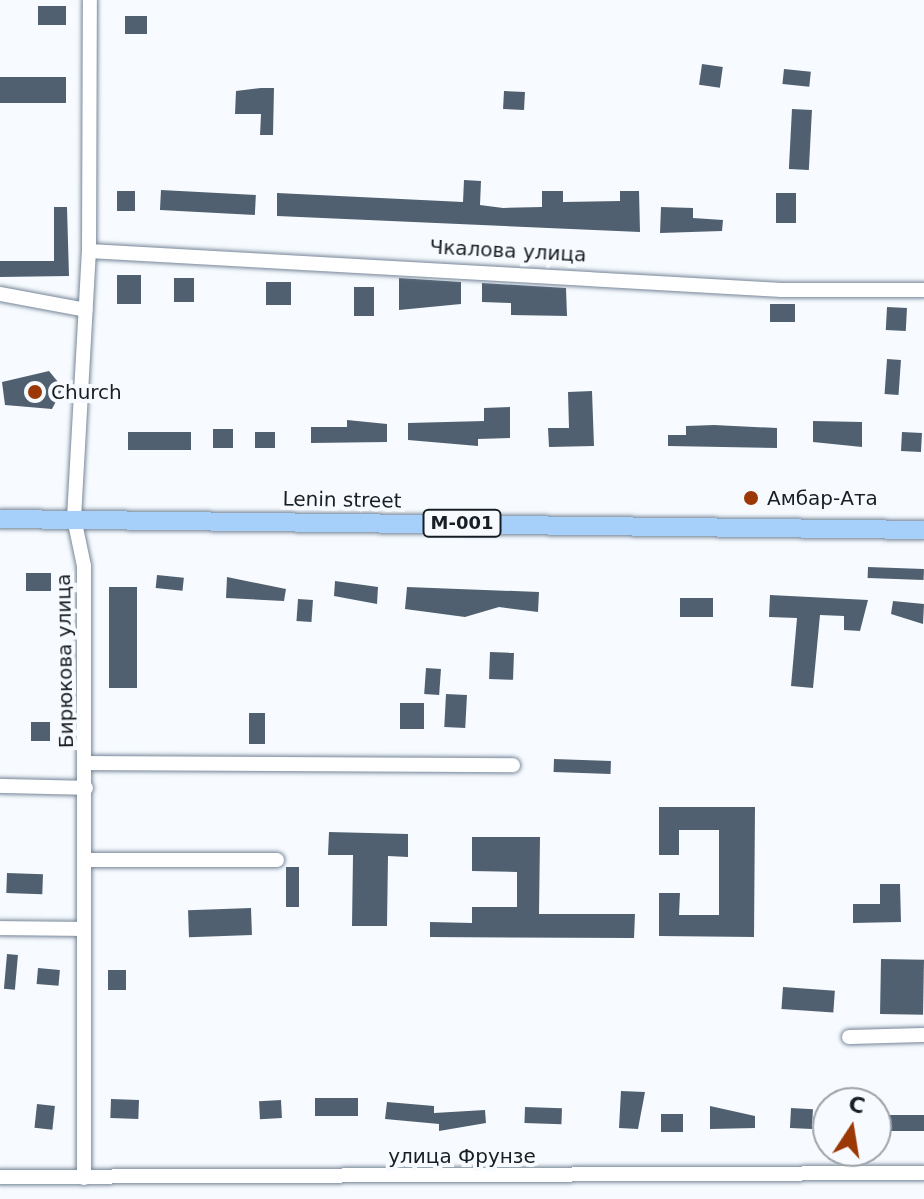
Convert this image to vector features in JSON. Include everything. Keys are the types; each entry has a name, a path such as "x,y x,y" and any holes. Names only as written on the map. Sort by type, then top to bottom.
{"main road":[{"name":"Lenin street","path":"0,519 924,530"}],"street":[{"name":"Бирюкова улица","path":"84,1178 84,566 74,518 89,251 90,0"},
{"name":"Чкалова улица","path":"89,251 782,290 924,290"},
{"path":"0,294 86,310"},
{"path":"86,763 513,765"},
{"path":"0,786 86,788"},
{"path":"84,860 277,860"},
{"path":"0,928 82,929"},
{"path":"849,1037 924,1035"},
{"name":"улица Фрунзе","path":"0,1177 924,1173"}],"building":[{"path":"38,6 66,6 66,25 38,25"},
{"path":"125,16 147,16 147,34 125,34"},
{"path":"702,64 723,67 720,88 699,85"},
{"path":"784,69 811,72 809,87 782,84"},
{"path":"0,77 66,77 66,103 0,103"},
{"path":"274,88 273,135 260,135 261,114 235,114 236,91"},
{"path":"504,91 525,92 524,110 503,109"},
{"path":"792,109 812,110 809,170 789,169"},
{"path":"464,180 481,181 480,205 503,208 542,207 542,191 563,191 563,202 620,201 620,191 639,191 640,232 277,216 277,193 463,202"},
{"path":"161,190 256,195 255,215 160,210"},
{"path":"117,191 135,191 135,211 117,211"},
{"path":"776,193 796,193 796,223 776,223"},
{"path":"54,207 67,207 69,276 0,277 0,261 54,261"},
{"path":"661,207 693,208 693,218 723,220 722,231 660,233"},
{"path":"117,275 141,275 141,304 117,304"},
{"path":"174,278 194,278 194,302 174,302"},
{"path":"399,278 461,282 461,304 399,310"},
{"path":"266,282 291,282 291,305 266,305"},
{"path":"482,283 566,288 567,316 511,315 511,303 482,302"},
{"path":"354,287 374,287 374,316 354,316"},
{"path":"770,304 795,304 795,322 770,322"},
{"path":"887,307 907,308 906,331 886,330"},
{"path":"887,359 901,360 899,395 885,394"},
{"path":"49,371 63,388 52,409 5,405 2,382"},
{"path":"592,391 594,446 549,447 548,428 569,428 568,392"},
{"path":"510,407 510,438 478,439 478,446 408,440 408,423 484,421 484,408"},
{"path":"347,420 387,424 387,442 311,443 311,427 347,427"},
{"path":"813,421 862,422 862,447 813,442"},
{"path":"686,426 777,428 777,448 668,446 668,435 686,435"},
{"path":"213,429 233,429 233,448 213,448"},
{"path":"128,432 191,432 191,450 128,450"},
{"path":"255,432 275,432 275,448 255,448"},
{"path":"902,432 922,433 921,452 901,451"},
{"path":"868,567 924,569 924,580 868,578"},
{"path":"26,573 51,573 51,591 26,591"},
{"path":"157,575 184,578 182,591 156,588"},
{"path":"227,577 286,589 284,601 226,598"},
{"path":"335,581 378,587 377,604 334,596"},
{"path":"109,587 137,587 137,688 109,688"},
{"path":"407,587 539,592 538,612 499,607 465,617 405,609"},
{"path":"770,595 868,600 860,631 844,630 844,616 820,615 813,688 791,686 797,618 769,617"},
{"path":"680,598 713,598 713,617 680,617"},
{"path":"298,599 313,600 311,622 296,621"},
{"path":"893,601 924,604 923,624 891,614"},
{"path":"490,652 514,653 513,680 489,679"},
{"path":"426,668 441,669 439,695 424,694"},
{"path":"446,694 467,695 465,728 444,727"},
{"path":"400,703 424,703 424,729 400,729"},
{"path":"249,713 265,713 265,744 249,744"},
{"path":"31,722 50,722 50,741 31,741"},
{"path":"554,759 611,761 611,774 554,772"},
{"path":"659,807 755,807 754,937 659,936 659,893 680,893 679,915 719,915 719,830 679,830 679,855 659,855"},
{"path":"329,832 408,834 408,857 388,856 387,926 352,926 353,855 328,855"},
{"path":"472,837 540,837 539,914 635,914 634,938 430,937 430,922 472,923 472,907 517,907 517,872 472,871"},
{"path":"286,867 299,867 299,907 286,907"},
{"path":"7,873 43,874 42,894 6,893"},
{"path":"880,884 900,884 901,922 853,923 853,904 880,904"},
{"path":"251,908 252,935 189,937 188,910"},
{"path":"7,954 18,955 15,990 4,989"},
{"path":"881,959 924,960 923,1015 880,1014"},
{"path":"38,968 60,970 59,986 37,984"},
{"path":"108,970 126,970 126,990 108,990"},
{"path":"783,987 835,991 833,1013 781,1009"},
{"path":"621,1091 645,1092 638,1129 619,1128"},
{"path":"315,1098 358,1098 358,1116 315,1116"},
{"path":"111,1099 139,1100 138,1119 110,1118"},
{"path":"281,1100 282,1118 260,1119 259,1101"},
{"path":"387,1102 434,1106 434,1113 485,1110 486,1123 439,1131 439,1124 385,1119"},
{"path":"37,1104 55,1106 52,1130 34,1128"},
{"path":"710,1106 755,1116 755,1128 710,1129"},
{"path":"525,1107 562,1108 561,1124 524,1123"},
{"path":"791,1108 812,1109 812,1129 790,1128"},
{"path":"661,1114 683,1114 683,1132 661,1132"},
{"path":"892,1115 924,1115 924,1131 892,1131"}],"place":[{"name":"Сhurch","path":"35,392"},
{"name":"Амбар-Ата","path":"751,498"}]}
